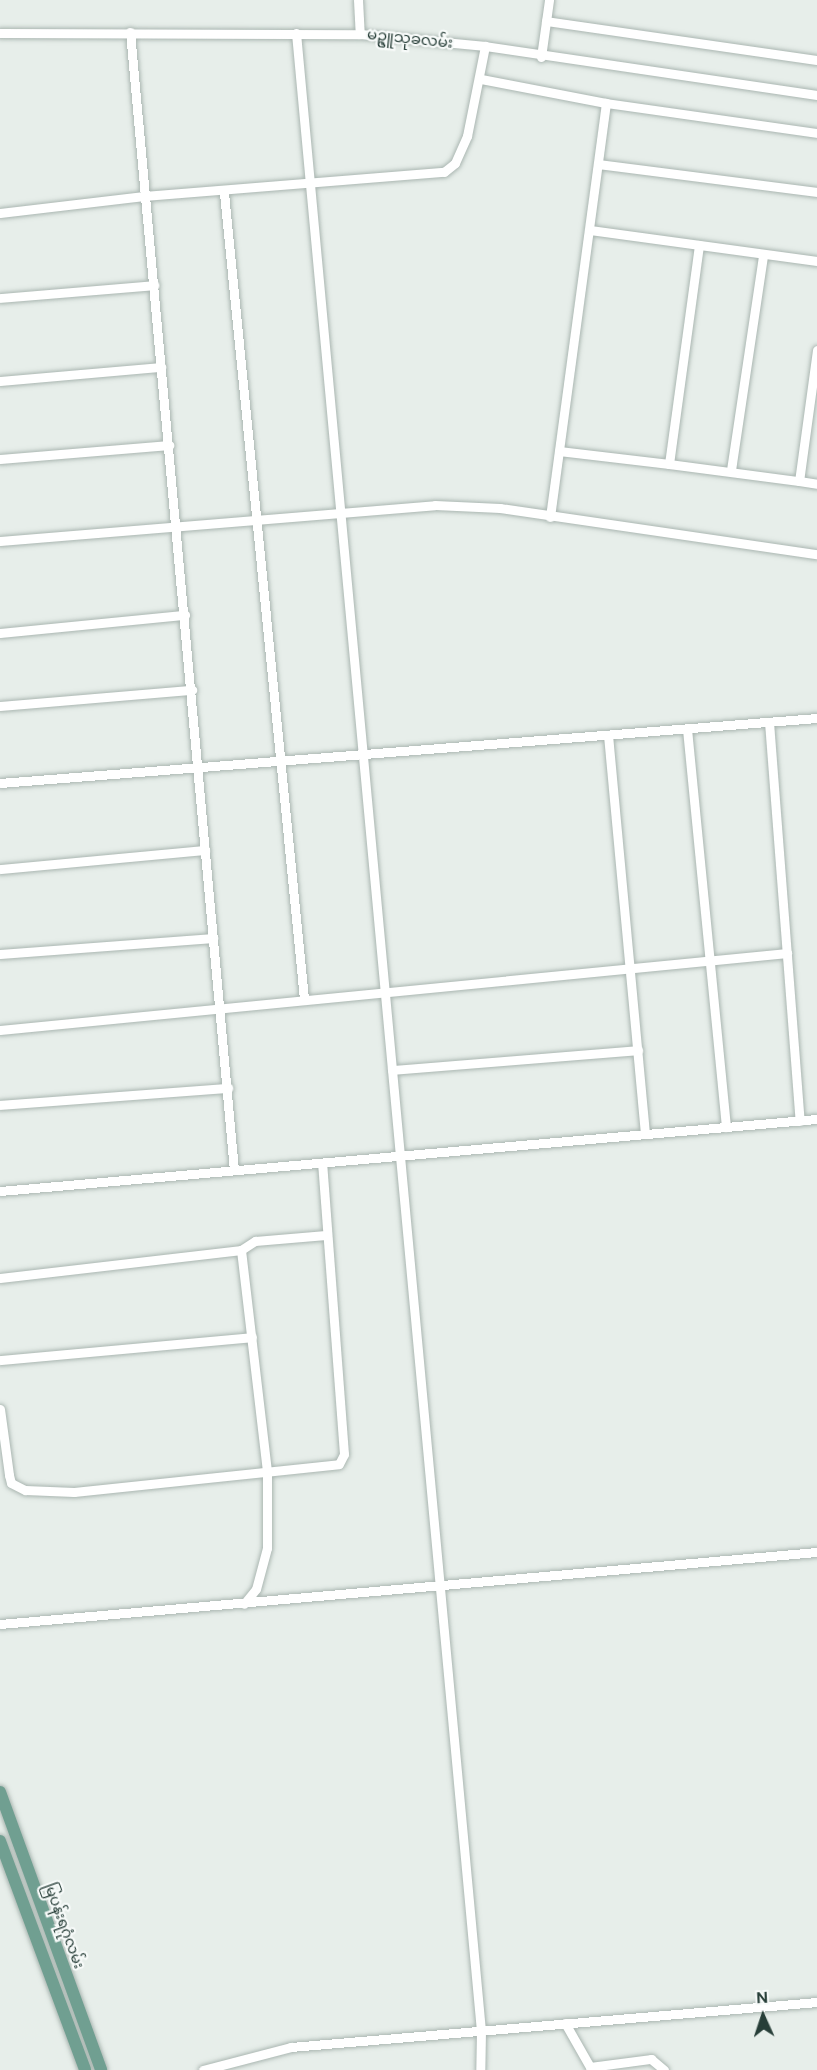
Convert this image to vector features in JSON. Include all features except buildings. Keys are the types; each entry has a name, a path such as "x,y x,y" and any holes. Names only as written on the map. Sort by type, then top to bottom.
{"main road":[{"name":"မြပန်းရဂုံလမ်း","path":"0,1792 101,2070"},
{"name":"မြပန်းရဂုံလမ်း","path":"0,1841 85,2070"}],"street":[{"path":"357,0 360,34"},
{"path":"541,57 549,0"},
{"path":"546,21 817,60"},
{"path":"130,32 192,690 234,1170"},
{"name":"မဥ္ဇူသုခလမ်း","path":"0,33 360,34 485,46 541,57 817,95"},
{"path":"296,33 385,990 398,1156 481,2031 480,2070"},
{"path":"0,213 144,196 224,193 310,182 430,176 451,169 467,136 485,46"},
{"path":"480,79 606,103 817,133"},
{"path":"550,517 606,103"},
{"path":"598,164 817,192"},
{"path":"224,193 304,999"},
{"path":"590,230 817,261"},
{"path":"669,464 699,245"},
{"path":"731,470 763,255"},
{"path":"0,298 154,285"},
{"path":"799,481 817,350"},
{"path":"0,381 161,367"},
{"path":"0,459 169,445"},
{"path":"559,451 731,470 817,484"},
{"path":"0,541 256,520 339,510 435,505 500,508 817,554"},
{"path":"0,633 185,615"},
{"path":"0,706 192,690"},
{"path":"0,783 817,718"},
{"path":"769,722 800,1121"},
{"path":"687,729 726,1127"},
{"path":"608,735 632,970 645,1132"},
{"path":"0,869 205,850"},
{"path":"0,954 213,938"},
{"path":"0,1030 220,1009 385,990 632,970 787,953"},
{"path":"392,1070 638,1050"},
{"path":"0,1105 228,1088"},
{"path":"0,1191 321,1164 645,1132 817,1119"},
{"path":"0,1409 9,1475 18,1488 74,1492 334,1465 344,1454 321,1164"},
{"path":"0,1278 242,1250 255,1240 326,1235"},
{"path":"242,1250 267,1473 267,1548 256,1589 244,1604"},
{"path":"0,1360 252,1337"},
{"path":"0,1624 817,1552"},
{"path":"203,2070 291,2047 817,2002"},
{"path":"565,2024 590,2067 651,2059 664,2070"}]}
